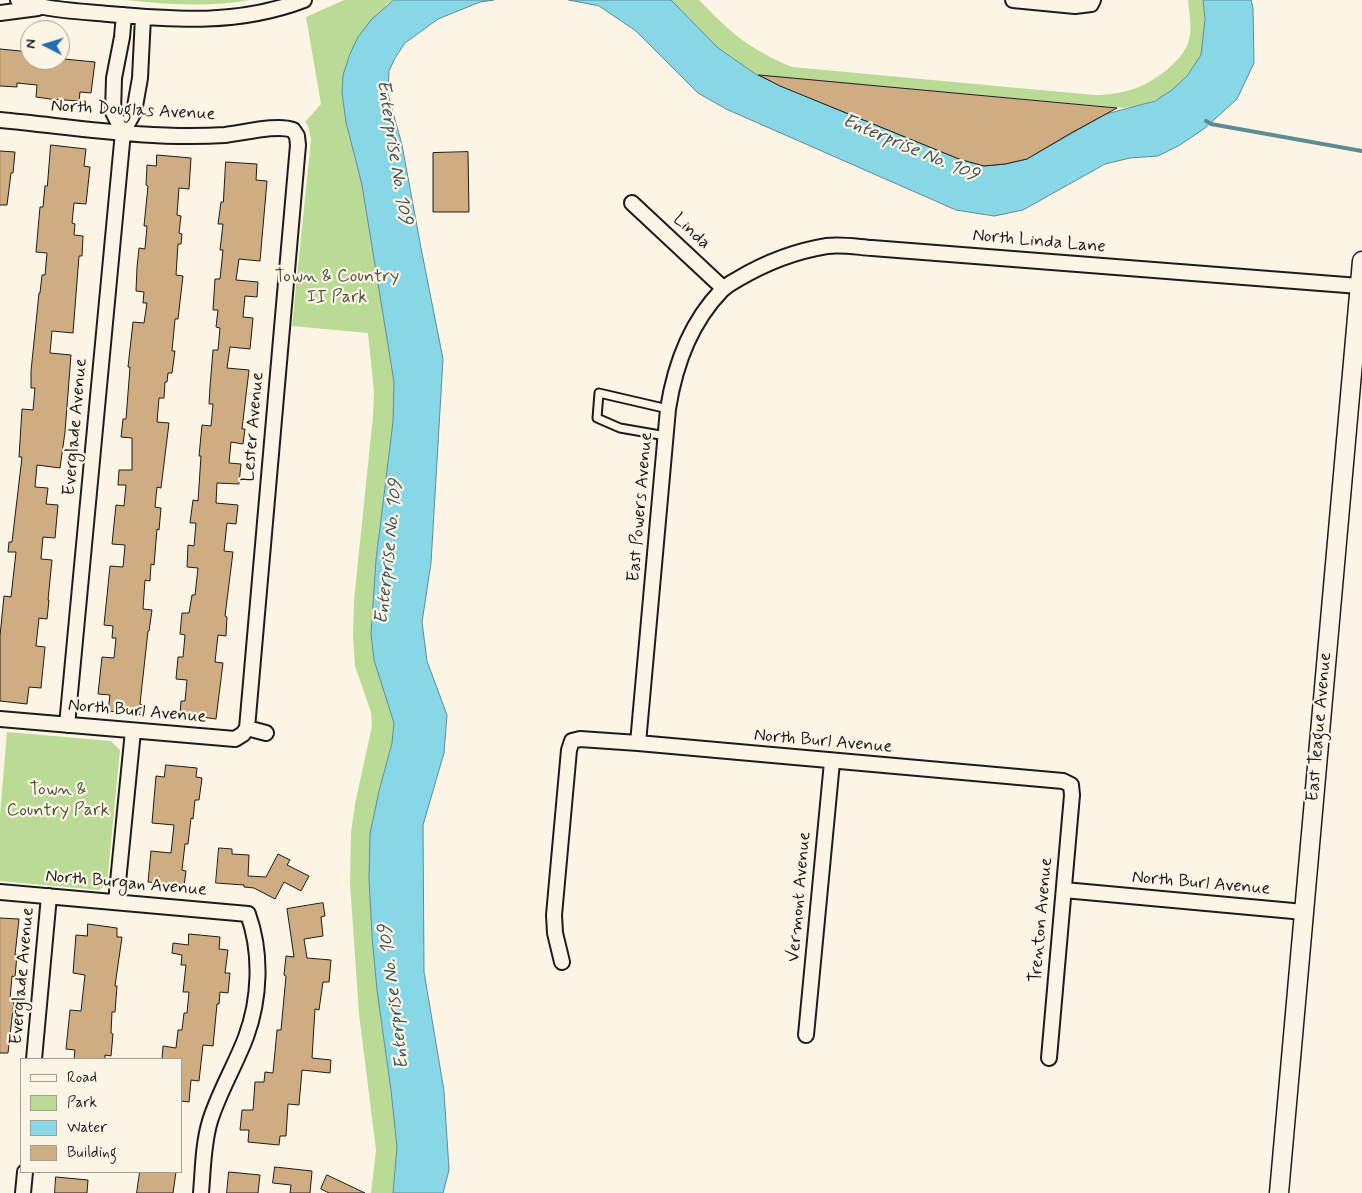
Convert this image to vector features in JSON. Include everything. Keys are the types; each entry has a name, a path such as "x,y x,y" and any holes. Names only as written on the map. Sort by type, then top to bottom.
{"street":[{"path":"18,0 44,7 182,20 230,18 270,11 304,0"},
{"path":"1013,0 1075,6 1092,2"},
{"path":"0,13 44,7"},
{"name":"Everglade Avenue","path":"122,132 113,112 114,78 124,15"},
{"name":"Everglade Avenue","path":"67,725 122,132 134,112 140,78 142,17"},
{"name":"North Douglas Avenue","path":"0,120 122,132 198,136 252,132 280,127 293,130"},
{"name":"Lester Avenue","path":"247,728 298,146 293,130"},
{"name":"Linda","path":"632,203 724,288"},
{"name":"North Linda Lane","path":"724,288 758,268 801,252 828,246 1359,286"},
{"name":"East Teague Avenue","path":"1279,1193 1362,261"},
{"name":"East Powers Avenue","path":"638,743 668,408 672,383 680,358 692,332 724,288"},
{"name":"North Burl Avenue","path":"0,719 235,739 247,728"},
{"path":"247,728 266,733"},
{"path":"116,902 133,731"},
{"name":"North Burl Avenue","path":"562,962 555,933 554,916 569,750 572,741 580,739 638,743 832,762 1063,781 1071,785"},
{"name":"Vermont Avenue","path":"806,1035 832,762"},
{"name":"Trenton Avenue","path":"1049,1058 1072,795 1071,785"},
{"name":"North Burl Avenue","path":"1064,890 1304,912"},
{"name":"North Burgan Avenue","path":"0,892 248,914 254,929 258,966 253,1016 210,1123 206,1141 201,1193"},
{"name":"Everglade Avenue","path":"34,1058 48,896"},
{"path":"23,1193 25,1173"}],"lane":[{"path":"666,436 620,428 597,418 599,393 668,408"}],"green space":[{"path":"126,0 249,0 202,5"},
{"name":"Town & Country II Park","path":"344,0 394,0 387,4 342,93 346,122 362,185 394,382 393,422 376,560 371,634 394,723 392,743 370,834 369,879 377,990 397,1147 393,1193 371,1193 376,1150 359,1014 350,883 351,833 355,804 372,726 371,712 355,666 353,636 354,600 373,416 374,392 368,333 292,326 311,139 305,122 321,104 306,17"},
{"path":"671,0 699,0 721,22 752,47 792,67 1094,95 1128,91 1148,83 1175,62 1187,46 1189,38 1188,0 1203,0 1205,20 1203,47 1200,57 1179,85 1154,100 1123,108 757,75 718,48"},
{"name":"Town & Country Park","path":"7,732 111,741 120,750 107,884 99,890 0,881 0,815"}],"water":[{"name":"Enterprise No. 109","path":"394,0 494,0 480,2 438,19 405,43 389,71 388,94 402,145 443,359 431,563 422,622 427,661 447,715 444,753 423,825 424,972 444,1091 449,1170 443,1193 393,1193 397,1147 377,990 369,879 370,834 392,743 394,723 374,660 371,634 376,560 393,422 394,382 362,185 346,122 342,93 343,75 358,37 371,20"},
{"name":"Enterprise No. 109","path":"569,0 671,0 718,48 757,75 959,159 984,166 1027,159 1106,114 1155,101 1172,90 1187,76 1201,55 1205,19 1203,0 1251,0 1253,8 1254,63 1237,99 1205,128 1180,145 1158,156 1130,158 1105,164 1023,210 994,216 956,210 726,109 698,93 636,31 599,6"}],"building":[{"path":"0,49 20,51 20,70 70,70 70,60 95,62 91,93 80,92 79,101 36,97 37,85 17,83 17,87 0,86"},
{"path":"759,75 1117,108 1027,159 984,166 959,159 780,86"},
{"path":"51,145 86,149 84,166 90,167 86,204 74,203 72,223 75,224 74,235 83,236 82,256 79,256 73,333 52,331 50,353 71,355 60,468 37,465 35,487 48,488 46,504 58,505 55,538 43,537 41,559 52,560 47,619 39,618 36,646 45,647 41,688 29,687 27,704 0,701 0,636 4,596 11,597 16,552 8,552 9,542 12,542 22,457 19,457 22,409 33,410 35,388 31,388 31,371 39,293 42,275 45,275 47,253 36,252 40,207 43,207 45,186 47,186"},
{"path":"0,151 15,152 7,205 0,205"},
{"path":"468,152 469,212 433,212 433,153"},
{"path":"157,155 191,158 189,189 179,188 177,215 181,216 179,233 182,234 181,244 178,244 176,275 183,276 178,319 175,319 172,351 175,351 172,373 168,373 167,382 165,382 164,398 159,398 157,422 169,423 161,488 157,487 155,507 161,508 154,565 151,564 150,581 145,580 143,609 152,610 140,704 143,705 142,715 108,711 110,695 98,694 102,657 114,658 116,638 112,638 113,626 104,625 110,566 123,567 125,545 112,544 116,505 124,506 126,485 118,485 119,470 132,470 132,438 121,437 123,419 126,419 130,367 128,367 133,322 144,323 147,303 143,303 144,292 136,291 137,267 139,248 145,249 147,226 144,226 148,186 146,185 147,165 156,166"},
{"path":"226,162 257,164 256,180 267,181 260,261 239,259 236,280 258,282 257,297 245,296 243,317 253,318 250,349 230,347 227,368 249,370 242,429 245,429 243,444 231,442 229,463 241,464 239,484 217,483 216,503 238,505 236,524 227,523 224,551 233,552 225,616 227,617 226,636 218,635 215,662 223,663 216,719 180,714 181,701 185,701 187,680 176,679 178,657 183,657 185,635 180,634 182,613 189,613 192,595 195,595 198,568 187,567 188,545 194,546 196,523 190,523 193,500 198,501 202,425 211,426 213,404 209,404 213,350 218,350 220,328 216,327 218,310 213,310 215,279 220,279 223,250 220,250 223,224 218,224 221,202 223,202"},
{"path":"166,765 197,768 196,777 202,778 199,800 195,800 193,819 191,818 188,844 185,844 182,870 186,871 184,886 148,882 151,851 171,853 174,825 152,823 156,776 164,777"},
{"path":"219,848 232,849 232,854 249,855 248,876 266,877 278,854 290,860 287,865 309,876 301,891 284,882 275,899 254,888 244,887 244,885 216,883"},
{"path":"323,903 325,916 321,917 323,936 304,939 307,958 331,960 329,982 323,982 319,1010 315,1009 312,1058 331,1060 330,1073 302,1070 299,1105 288,1104 286,1136 280,1136 279,1145 248,1142 249,1130 240,1130 242,1110 253,1110 255,1082 264,1082 265,1072 273,1073 277,1030 281,1030 286,956 294,957 287,909"},
{"path":"0,918 19,919 15,955 17,955 15,977 12,976 10,1000 14,1001 8,1053 0,1053"},
{"path":"88,924 117,928 117,937 122,937 115,986 117,986 115,1012 112,1012 111,1056 105,1055 105,1058 74,1058 75,1050 66,1049 70,1010 81,1011 85,975 73,973 76,935 87,936"},
{"path":"189,934 220,937 219,949 228,950 225,973 230,973 228,993 220,992 219,1004 217,1004 213,1046 203,1045 199,1081 191,1080 189,1102 182,1101 182,1058 162,1058 163,1046 176,1048 178,1030 182,1030 184,1013 187,1013 189,992 183,992 186,965 181,965 182,955 172,953 173,943 188,945"},
{"path":"275,1167 312,1171 310,1193 290,1193 291,1185 273,1183"},
{"path":"229,1172 260,1175 258,1193 227,1193"},
{"path":"140,1173 176,1173 173,1193 137,1193"},
{"path":"327,1175 365,1193 329,1193 321,1189"},
{"path":"56,1177 88,1180 87,1193 55,1193"}],"waterway":[{"path":"1206,121 1211,124 1362,151"}]}
